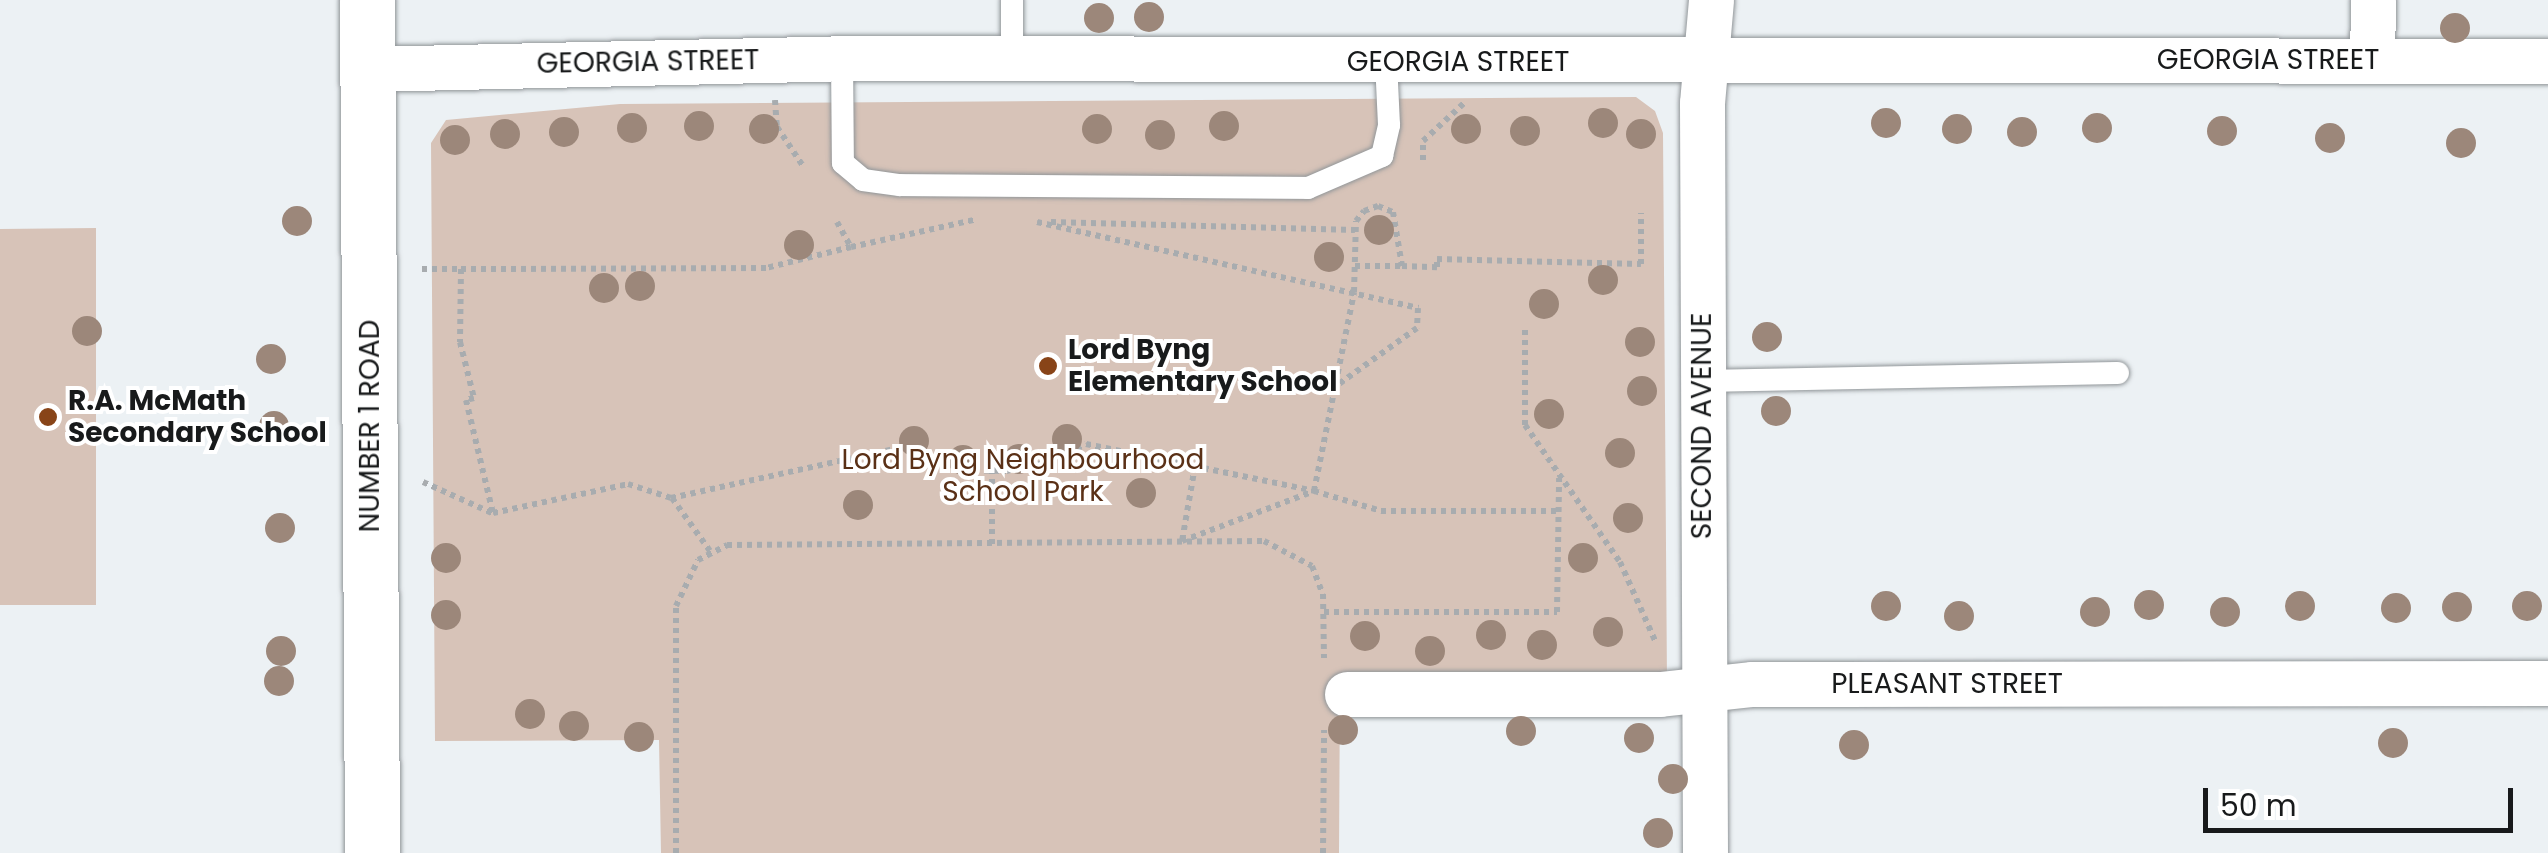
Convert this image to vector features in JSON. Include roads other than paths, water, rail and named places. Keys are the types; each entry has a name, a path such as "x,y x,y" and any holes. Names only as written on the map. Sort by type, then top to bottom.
{"street":[{"name":"NUMBER 1 ROAD","path":"367,0 372,853"},
{"name":"SECOND AVENUE","path":"1705,853 1701,381 1705,61 1711,0"},
{"path":"2372,60 2373,0"},
{"name":"GEORGIA STREET","path":"368,70 842,58 1386,62 2548,61"},
{"name":"PLEASANT STREET","path":"1332,695 1705,690 1752,684 2548,683"}],"lane":[{"path":"1012,0 1012,58"},
{"path":"842,58 843,163 863,180 918,185 1308,188 1382,156 1388,125 1386,62"},
{"path":"1701,381 2118,373"}],"place":[{"name":"Lord Byng Elementary School","path":"1048,366"},
{"name":"R.A. McMath Secondary School","path":"48,417"}],"park label":[{"name":"Lord Byng Neighbourhood School Park","path":"1023,476"}]}
